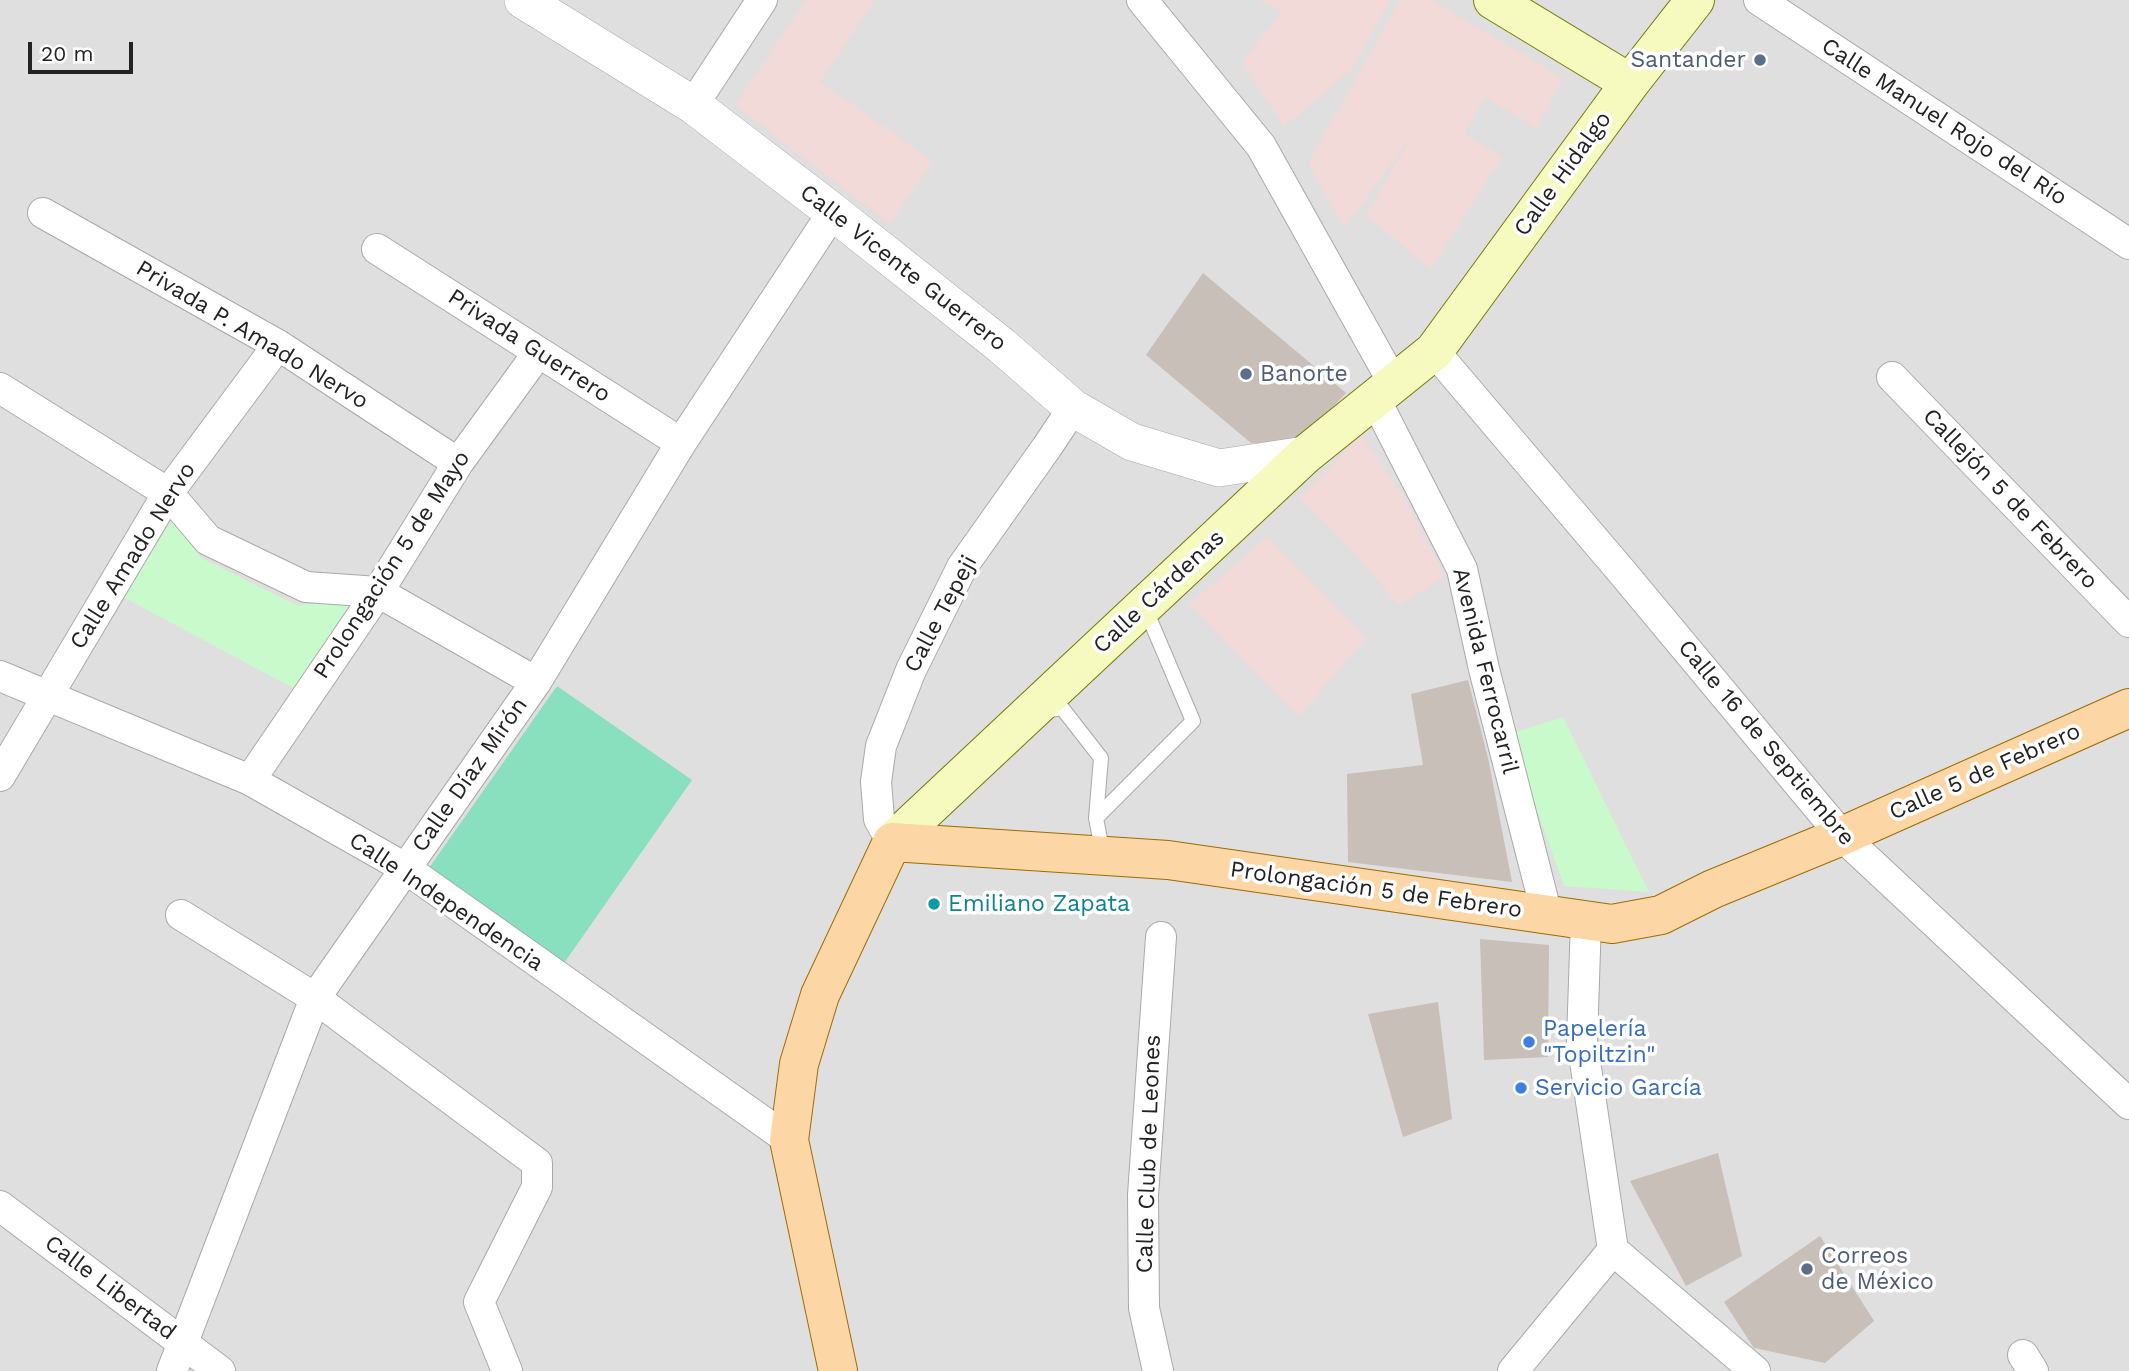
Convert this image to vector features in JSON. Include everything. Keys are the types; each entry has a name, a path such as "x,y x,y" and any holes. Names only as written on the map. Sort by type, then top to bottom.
{"main road":[{"path":"1493,0 1630,83"},
{"name":"Calle Hidalgo","path":"1434,351 1630,83 1695,0"},
{"name":"Calle Cárdenas","path":"892,842 1305,456 1434,351"},
{"name":"Calle 5 de Febrero","path":"1842,836 2129,708"},
{"name":"Prolongación 5 de Febrero","path":"892,842 1168,860 1612,924 1661,915 1713,889 1842,836"},
{"path":"838,1371 789,1140 799,1064 820,995 892,842"}],"street":[{"name":"Calle Vicente Guerrero","path":"523,0 693,105 1002,345 1073,408 1132,442 1219,468 1305,456"},
{"path":"693,105 762,0"},
{"name":"Avenida Ferrocarril","path":"1142,0 1261,146 1385,391 1462,569 1484,669 1547,915"},
{"name":"Calle Manuel Rojo del Río","path":"1759,0 2129,244"},
{"name":"Calle Díaz Mirón","path":"172,1371 315,998 536,682 681,443 833,212"},
{"name":"Privada P. Amado Nervo","path":"43,213 278,345 458,463"},
{"name":"Privada Guerrero","path":"377,249 681,443"},
{"name":"Calle Amado Nervo","path":"0,776 168,493 278,345"},
{"name":"Calle 16 de Septiembre","path":"1434,351 1842,836 2129,1104"},
{"name":"Prolongación 5 de Mayo","path":"250,780 378,592 458,463 538,353"},
{"name":"Callejón 5 de Febrero","path":"1892,377 2129,622"},
{"path":"0,388 168,493 208,540 306,587 378,592 536,682"},
{"name":"Calle Tepeji","path":"892,842 880,818 876,782 881,746 911,670 962,567 1073,408"},
{"name":"Calle Independencia","path":"0,676 250,780 405,868 789,1140"},
{"path":"181,915 315,998 537,1163 537,1187 479,1302 507,1371"},
{"path":"1586,920 1582,1041 1613,1250 1755,1371"},
{"name":"Calle Club de Leones","path":"1158,1371 1144,1308 1143,1195 1161,937"},
{"name":"Calle Libertad","path":"0,1206 220,1371"},
{"path":"1513,1371 1613,1250"}],"lane":[{"path":"1096,818 1193,721 1144,606"},
{"path":"1029,714 1062,708 1101,758 1096,818 1103,856"}],"shaded area":[{"path":"0,0 2129,0 2129,1371 0,1371"},
{"path":"806,0 875,0 820,82 933,161 890,224 735,105"},
{"path":"1260,0 1390,0 1352,69 1284,127 1242,62 1282,12"},
{"path":"1400,0 1431,0 1563,78 1536,128 1485,97 1465,134 1502,157 1431,269 1366,215 1416,130 1345,228 1308,164"},
{"path":"1361,435 1403,496 1445,577 1399,605 1343,540 1299,498"},
{"path":"1267,537 1366,638 1299,716 1189,604"}],"green space":[{"path":"172,520 201,558 296,605 351,602 295,689 123,597"},
{"path":"557,686 692,780 562,966 429,868"},
{"path":"1563,717 1649,892 1564,886 1510,734"}],"building":[{"name":"Banorte","path":"1203,273 1346,393 1300,442 1251,443 1146,355"},
{"path":"1468,680 1488,758 1512,882 1348,862 1347,774 1423,765 1411,694"},
{"path":"1480,939 1549,945 1548,1057 1484,1060"},
{"path":"1438,1002 1452,1119 1403,1137 1368,1014"},
{"path":"1718,1153 1742,1256 1686,1286 1630,1181"},
{"name":"Correos de México","path":"1820,1236 1874,1321 1825,1363 1754,1348 1724,1302"}],"place":[{"name":"Santander","path":"1760,60"},
{"name":"Banorte","path":"1246,374"},
{"name":"Emiliano Zapata","path":"934,904"},
{"name":"Papelería \"Topiltzin\"","path":"1529,1042"},
{"name":"Servicio García","path":"1521,1088"},
{"name":"Correos de México","path":"1807,1269"}]}
